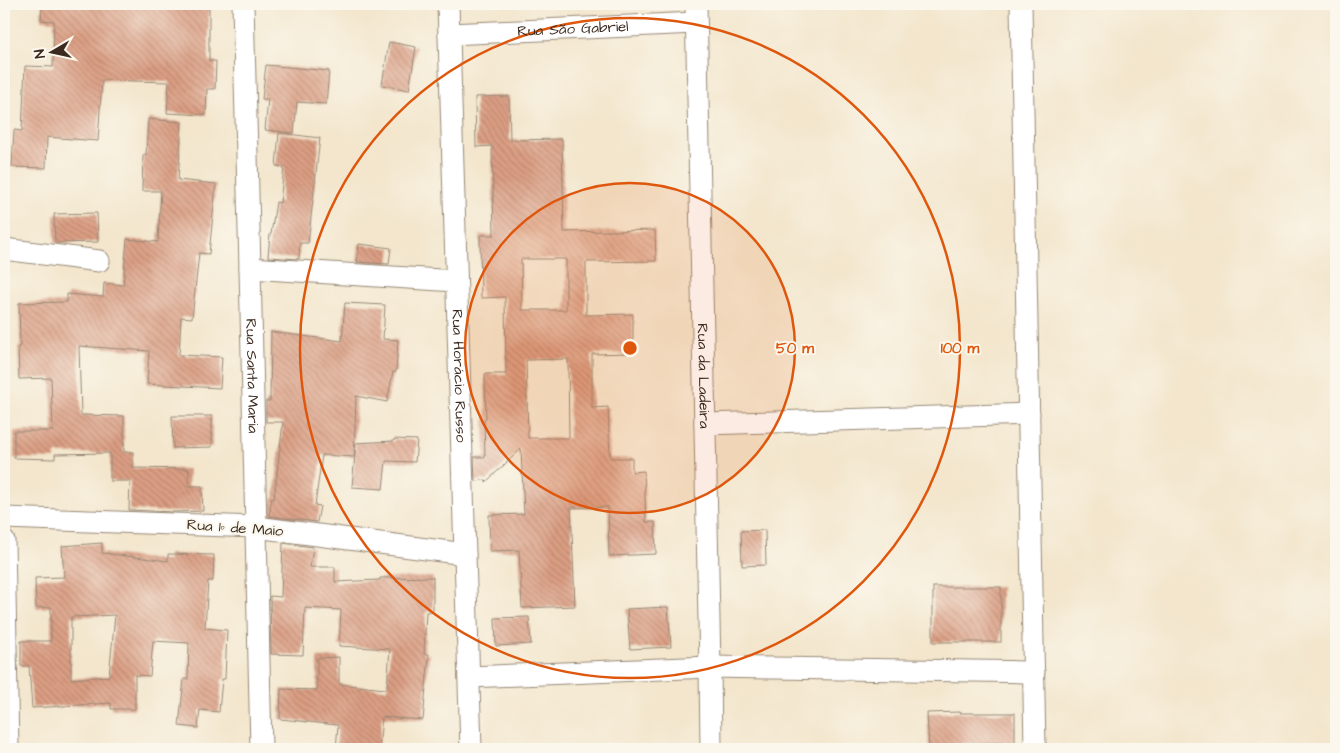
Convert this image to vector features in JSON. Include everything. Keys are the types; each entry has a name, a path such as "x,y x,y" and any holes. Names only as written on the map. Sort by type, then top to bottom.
{"street":[{"name":"Rua Santa Maria","path":"243,4 260,749"},
{"name":"Rua Horácio Russo","path":"448,4 471,749"},
{"path":"1021,4 1035,749"},
{"name":"Rua São Gabriel","path":"448,34 696,13"},
{"name":"Rua da Ladeira","path":"696,13 711,749"},
{"path":"4,249 99,261"},
{"path":"250,268 456,281"},
{"path":"705,424 1029,414"},
{"name":"Rua 1º de Maio","path":"4,518 256,527 465,554"},
{"path":"4,541 8,749"},
{"path":"469,677 710,668 1034,672"}],"building":[{"path":"42,4 209,4 209,61 216,61 215,89 207,89 206,115 167,113 169,82 102,80 98,141 47,137 46,168 12,167 14,130 22,131 25,66 53,67 54,21 41,20"},
{"path":"389,42 416,47 409,90 382,85"},
{"path":"266,65 329,71 326,104 297,102 294,133 265,130 268,99 262,99"},
{"path":"509,96 510,140 562,139 564,232 655,230 656,261 586,262 586,315 633,314 633,353 592,354 592,408 608,407 610,458 632,458 632,472 644,471 646,522 655,522 656,554 609,556 608,507 571,508 575,606 522,608 519,550 490,551 489,515 524,514 521,449 486,482 486,480 475,481 474,457 485,457 485,374 506,374 505,297 481,298 480,235 494,235 492,146 476,147 475,97","holes":["521,259 566,259 566,310 522,310","568,359 569,438 528,438 526,360"]},
{"path":"148,119 182,122 178,180 216,184 209,254 199,253 192,318 181,317 179,355 222,357 220,388 147,384 149,351 79,346 81,415 124,416 124,452 133,452 133,468 189,469 188,486 202,486 203,511 129,510 130,481 110,481 110,453 55,454 55,459 14,458 14,431 53,431 51,378 19,379 19,303 67,302 67,294 103,297 104,283 123,285 127,239 158,242 161,191 142,191 143,155 146,155"},
{"path":"279,133 320,138 308,243 300,243 299,259 268,257 276,202 280,203 284,167 276,166"},
{"path":"97,213 98,242 55,243 54,214"},
{"path":"359,244 391,248 389,264 357,262"},
{"path":"345,303 385,305 383,339 398,340 396,372 393,372 387,402 356,396 354,457 322,455 315,505 320,506 317,522 269,516 272,498 274,499 283,422 266,422 266,401 270,401 271,332 342,341"},
{"path":"172,416 212,416 212,447 173,448"},
{"path":"394,439 417,440 415,462 386,461 383,489 352,487 356,443 394,441"},
{"path":"765,530 766,565 742,566 741,531"},
{"path":"102,543 102,553 168,561 168,554 214,555 213,581 208,581 205,628 227,630 225,679 222,679 219,712 200,710 198,728 179,726 184,679 188,679 189,643 153,641 150,676 135,675 135,709 111,709 111,703 32,708 29,666 21,666 21,641 51,641 51,607 36,608 35,578 64,577 62,546","holes":["115,615 109,676 71,679 71,617"]},
{"path":"283,543 313,547 310,567 335,567 335,582 380,580 380,578 433,577 433,611 426,612 424,654 429,654 423,720 382,717 379,749 336,749 338,725 280,719 281,689 317,690 317,658 339,657 339,684 385,689 387,688 390,649 339,646 341,610 305,608 303,655 271,654 270,596 281,597"},
{"path":"933,587 1001,587 1001,642 933,642"},
{"path":"668,607 671,647 630,649 627,609"},
{"path":"529,617 531,644 496,646 495,618"},
{"path":"927,713 1015,713 1015,743 961,743 961,749 929,749"}]}
